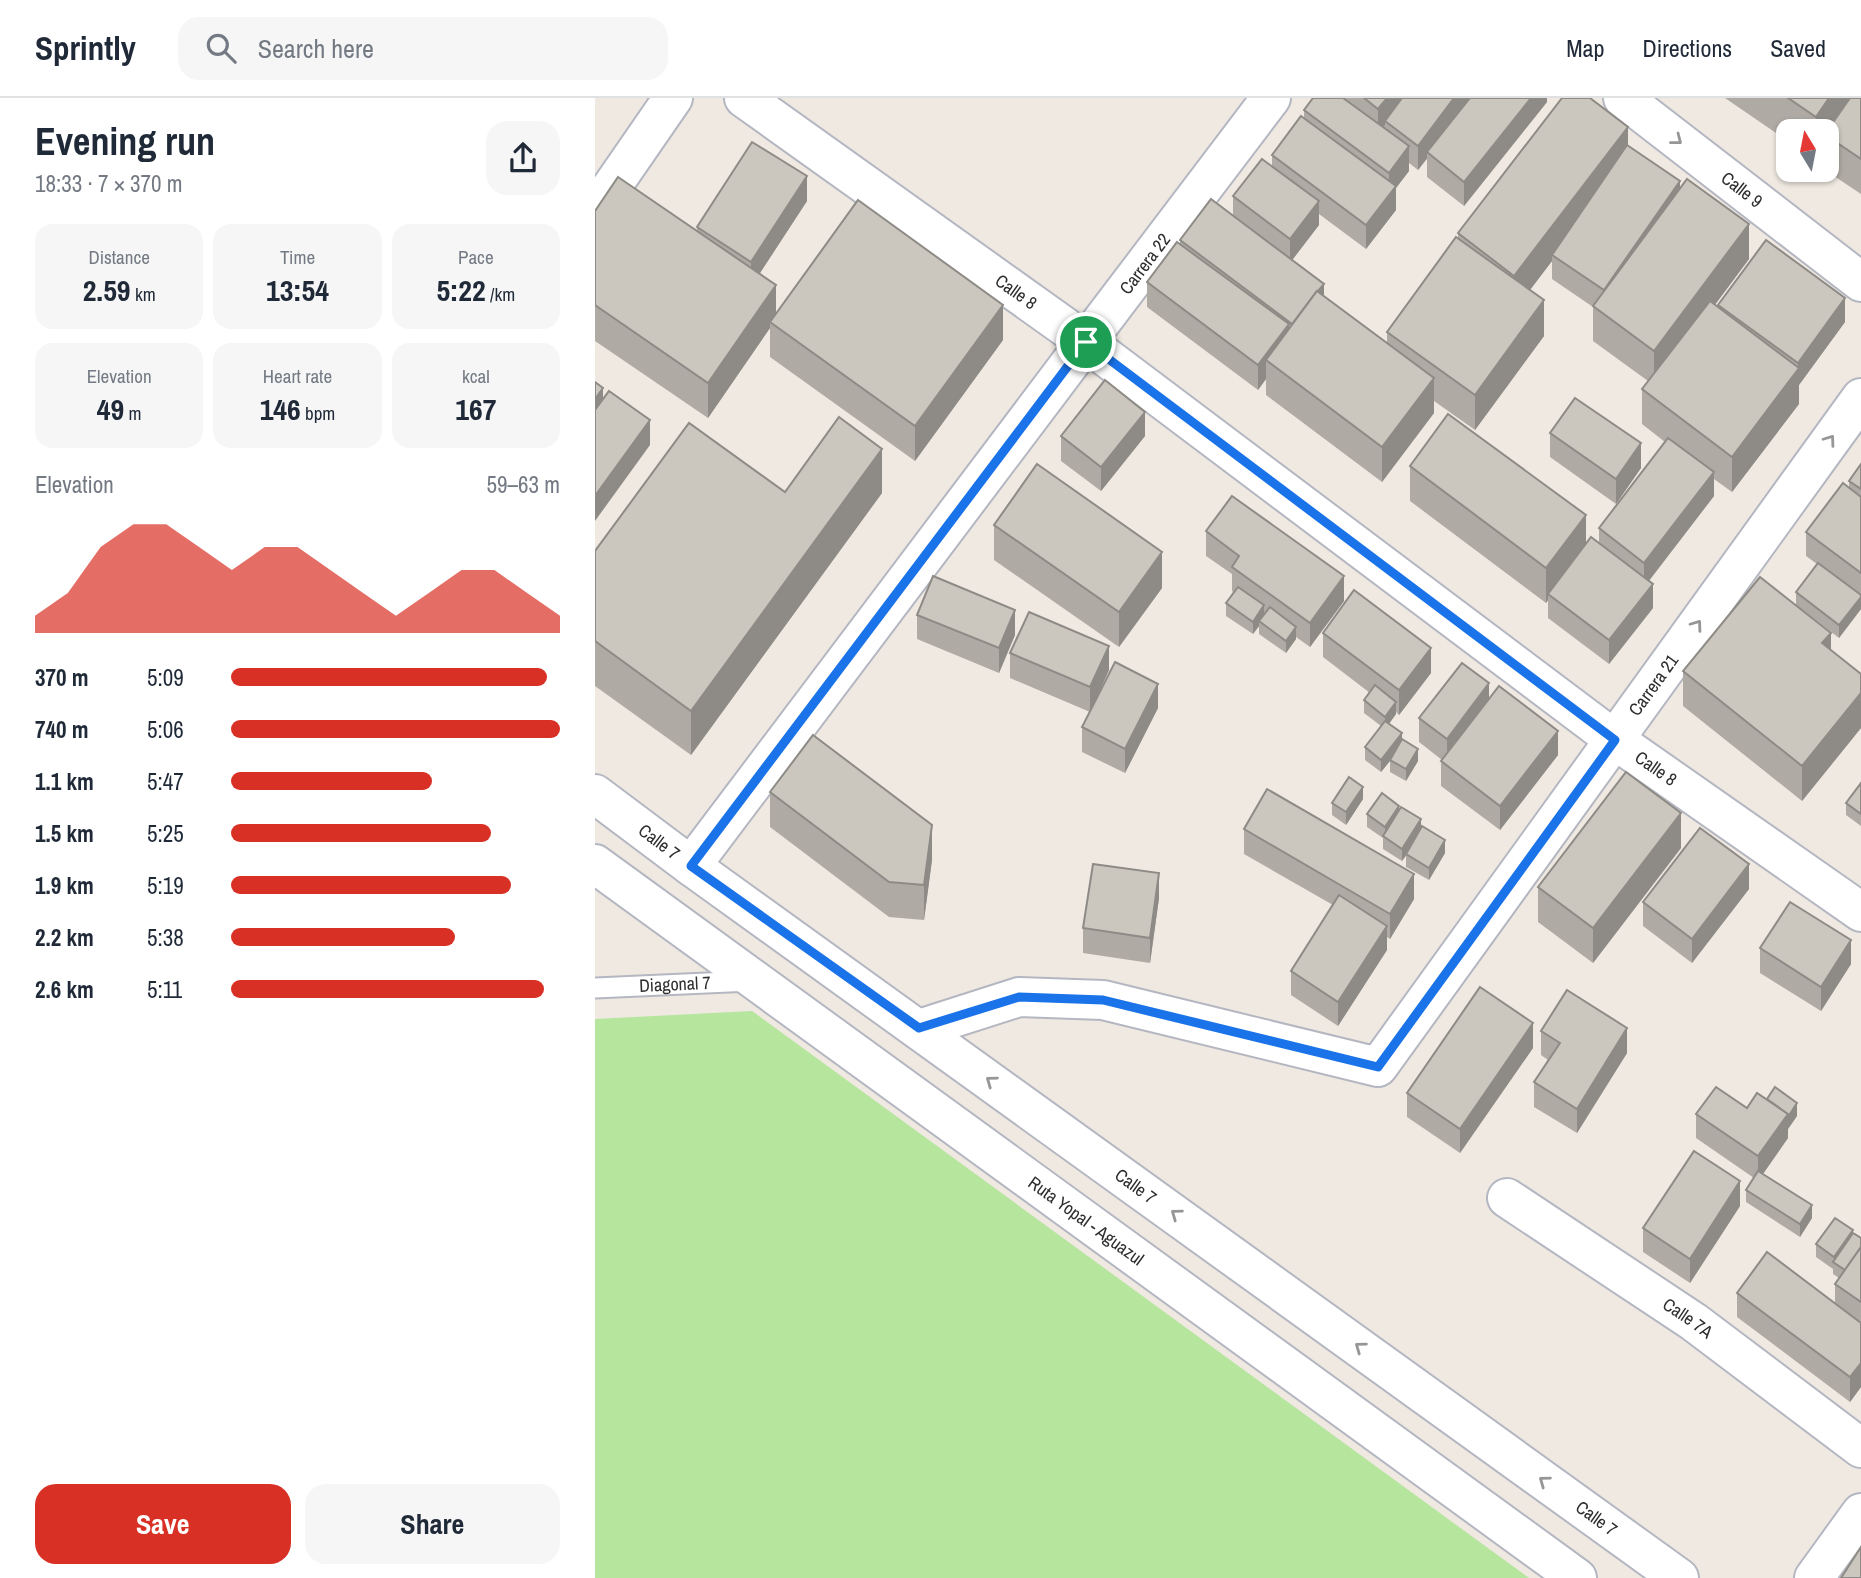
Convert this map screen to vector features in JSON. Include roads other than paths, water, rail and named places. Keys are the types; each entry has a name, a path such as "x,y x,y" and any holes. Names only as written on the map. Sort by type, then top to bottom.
{"street":[{"path":"595,211 673,98"},
{"name":"Calle 8","path":"744,98 1086,342 1615,740 1861,912"},
{"name":"Carrera 22","path":"691,866 1271,98"},
{"name":"Calle 9","path":"1623,98 1861,282"},
{"name":"Carrera 21","path":"919,1028 1019,997 1103,1000 1378,1067 1861,398"},
{"name":"Calle 7","path":"595,794 1679,1578"},
{"name":"Calle 7A","path":"1507,1198 1694,1322 1861,1448"},
{"path":"1814,1578 1861,1513"}],"lane":[{"name":"Ruta Yopal - Aguazul","path":"595,864 1577,1578"},
{"name":"Diagonal 7","path":"595,988 755,981"}]}
